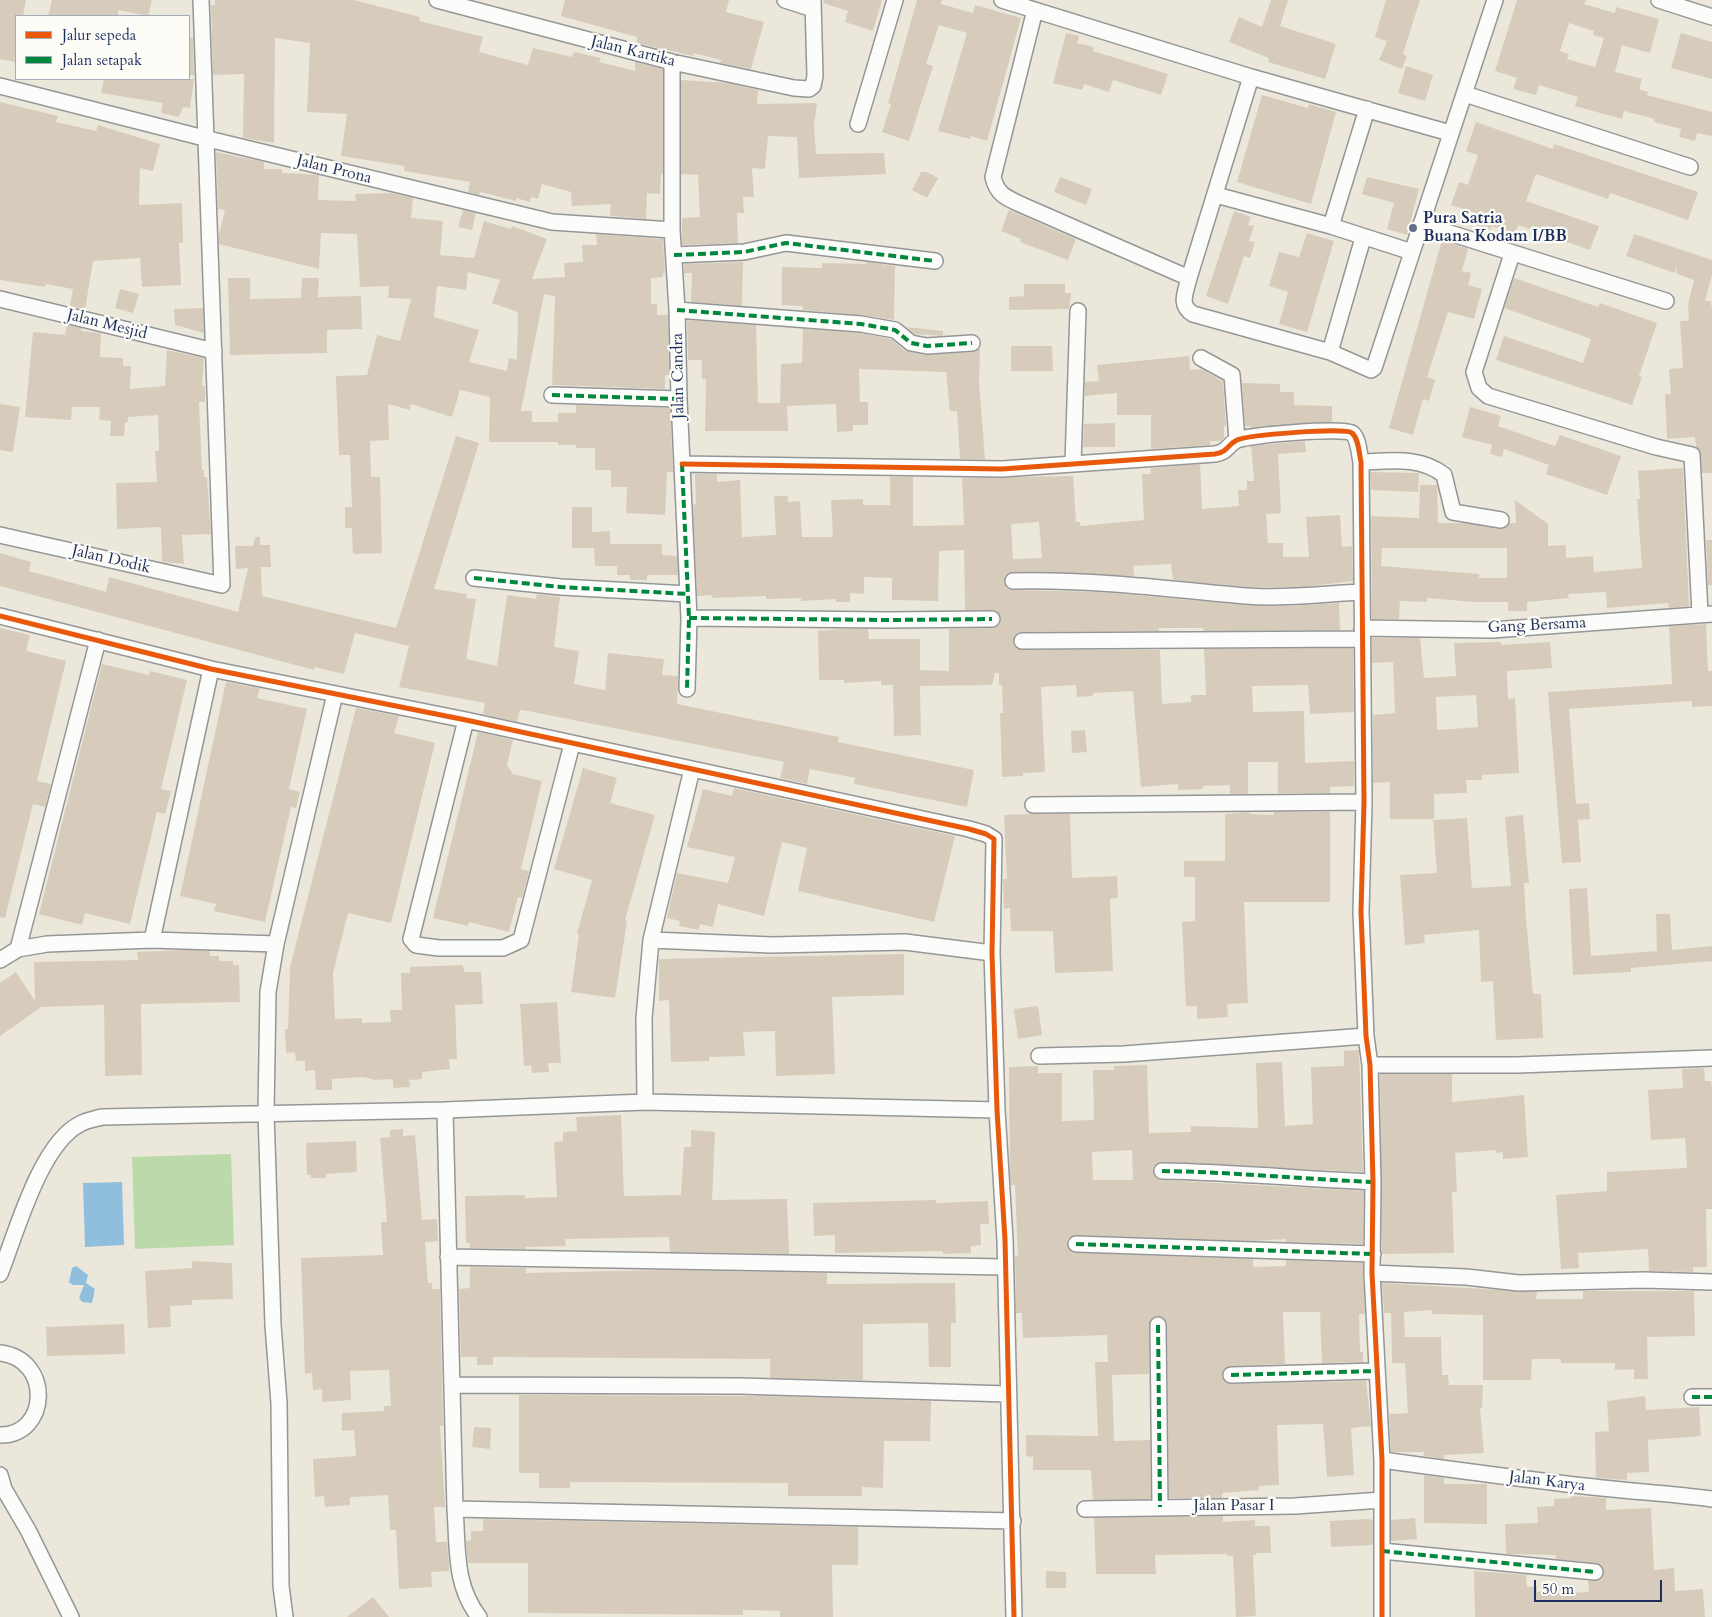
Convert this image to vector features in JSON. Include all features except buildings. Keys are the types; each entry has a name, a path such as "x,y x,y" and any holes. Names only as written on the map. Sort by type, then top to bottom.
{"street":[{"path":"201,0 204,138 214,351"},
{"name":"Jalan Kartika","path":"437,0 672,62 794,88 809,89 814,83 813,4"},
{"path":"784,0 813,4"},
{"path":"858,124 895,0"},
{"path":"1002,0 1251,77 1450,133"},
{"path":"1251,77 1216,196 1189,278 1183,302 1185,307 1193,314 1330,352 1373,369 1450,133 1465,94 1494,0"},
{"path":"1659,0 1712,17"},
{"path":"1035,10 993,178 1000,194 1189,278"},
{"name":"Jalan Candra","path":"672,62 672,230 689,618 687,689"},
{"name":"Jalan Prona","path":"0,86 204,138 552,222 672,230"},
{"path":"1465,94 1690,167"},
{"path":"1330,226 1367,109"},
{"path":"1216,196 1330,226 1412,252"},
{"path":"1421,224 1666,301"},
{"path":"1330,352 1363,238"},
{"path":"674,255 744,252 786,243 934,261"},
{"path":"1512,254 1474,372 1478,388 1488,396 1656,447 1692,455 1706,614"},
{"name":"Jalan Mesjid","path":"0,300 214,351"},
{"path":"677,310 861,324 895,330 911,343 927,346 972,343"},
{"path":"1073,463 1078,311"},
{"name":"Jalan Dodik","path":"0,535 222,585 214,351"},
{"path":"1201,358 1232,375 1237,440"},
{"path":"552,395 678,399"},
{"path":"682,464 1002,470 1073,463 1215,454 1228,450 1237,440 1341,429 1351,431 1355,437 1361,462 1364,802 1361,912 1366,1036 1370,1065 1373,1182 1372,1273 1382,1460 1382,1617"},
{"path":"1361,462 1414,461 1427,464 1444,475 1453,512 1501,520"},
{"path":"474,578 561,587 688,594"},
{"path":"1013,581 1042,580 1184,588 1246,596 1361,592"},
{"name":"Gang Bersama","path":"1022,641 1492,630 1706,614"},
{"path":"0,616 211,669 466,720 692,769 986,834 994,839 992,953 997,1110 1005,1240 1004,1267 1013,1522 1014,1617"},
{"path":"689,618 992,619"},
{"path":"18,949 98,640"},
{"path":"152,940 211,669"},
{"path":"285,1617 281,1586 279,1404 273,1324 266,1112 268,992 276,944 335,694"},
{"path":"466,720 411,939 416,945 439,948 503,948 521,940 572,744"},
{"path":"645,1102 644,1018 651,940 692,769"},
{"path":"1033,806 1364,802"},
{"path":"0,960 18,949 47,944 152,940 276,944"},
{"path":"651,940 772,945 905,942 992,953"},
{"path":"1039,1056 1124,1054 1366,1036"},
{"path":"1370,1065 1517,1065 1712,1058"},
{"path":"0,1274 39,1172 57,1143 78,1124 102,1117 266,1112 445,1110 645,1102 997,1110"},
{"path":"445,1110 455,1509 460,1574 464,1596 479,1617"},
{"path":"1162,1171 1212,1171 1298,1179 1373,1182"},
{"path":"1076,1244 1373,1254"},
{"path":"448,1257 1004,1267"},
{"path":"1372,1273 1466,1277 1519,1283 1644,1280 1712,1282"},
{"path":"1158,1325 1160,1507"},
{"path":"0,1353 10,1354 22,1360 32,1370 38,1383 39,1396 36,1410 29,1422 18,1431 0,1435"},
{"path":"1231,1375 1376,1371"},
{"path":"452,1385 740,1386 1008,1394"},
{"path":"1692,1397 1712,1397"},
{"name":"Jalan Karya","path":"1382,1460 1544,1482 1628,1491 1657,1491 1712,1499"},
{"path":"0,1475 4,1489 28,1530 71,1617"},
{"name":"Jalan Pasar I","path":"1085,1509 1295,1506 1382,1500"},
{"path":"455,1509 1013,1522"},
{"path":"1382,1551 1595,1572"}],"green space":[{"path":"231,1154 234,1245 135,1249 132,1157"}],"water":[{"path":"122,1182 124,1245 85,1247 83,1183"},
{"path":"76,1266 88,1275 86,1283 95,1289 92,1303 82,1302 79,1298 84,1285 73,1285 69,1282 72,1268"}],"marked path":[{"path":"674,255 744,252 786,243 935,261"},
{"path":"677,310 861,324 895,330 911,343 927,346 972,343"},
{"path":"552,395 679,399"},
{"path":"682,464 689,618 687,689"},
{"path":"474,578 561,587 688,594"},
{"path":"689,618 992,619"},
{"path":"1162,1171 1373,1182"},
{"path":"1076,1244 1373,1254"},
{"path":"1158,1325 1160,1507"},
{"path":"1231,1375 1376,1371"},
{"path":"1692,1397 1712,1397"},
{"path":"1382,1551 1595,1572"}],"cycle path":[{"path":"682,464 1002,469 1215,454 1223,452 1237,440 1276,434 1346,431 1354,436 1361,462 1364,802 1361,912 1366,1036 1370,1065 1373,1182 1372,1273 1382,1460 1382,1617"},
{"path":"0,616 211,669 466,720 969,829 986,834 994,839 992,953 997,1110 1005,1240 1014,1617"}],"place":[{"name":"Pura Satria Buana Kodam I/BB","path":"1413,228"}]}
